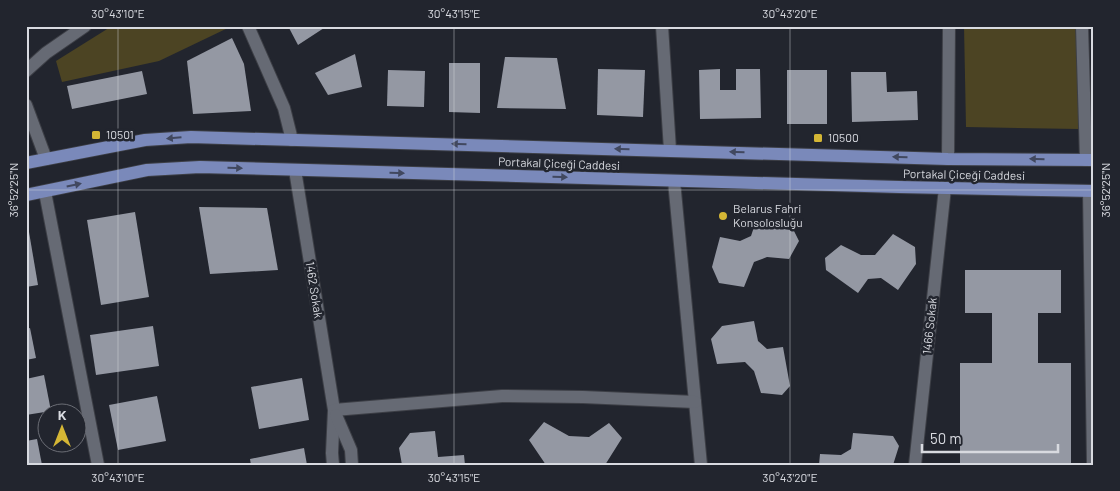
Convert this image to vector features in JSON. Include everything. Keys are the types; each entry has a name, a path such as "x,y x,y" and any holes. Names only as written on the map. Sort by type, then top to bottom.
{"main road":[{"name":"Portakal Çiceği Caddesi","path":"26,163 145,140 191,137 948,158 1090,160"},
{"name":"Portakal Çiceği Caddesi","path":"26,195 147,170 200,167 1091,191"}],"street":[{"path":"26,71 85,26"},
{"path":"248,26 284,108 292,140"},
{"path":"662,26 670,150"},
{"path":"948,158 949,26"},
{"path":"1082,26 1090,160"},
{"path":"26,105 46,159"},
{"name":"1462 Sokak","path":"295,170 334,410 333,465"},
{"path":"674,180 701,465"},
{"name":"1466 Sokak","path":"915,465 945,188"},
{"path":"1091,191 1093,465"},
{"path":"45,192 98,465"},
{"path":"334,410 502,396 583,397 695,402"},
{"name":"1462 Sokak","path":"334,410 350,450 352,465"}],"shaded area":[{"path":"112,26 232,26 159,61 62,82 56,61"},
{"path":"964,26 1077,26 1079,129 966,127"}],"building":[{"path":"288,26 323,26 324,28 298,45"},
{"path":"232,38 244,64 251,111 193,114 187,61"},
{"path":"355,54 362,87 328,95 315,73"},
{"path":"505,57 557,58 566,109 497,108"},
{"path":"449,63 480,63 480,113 449,112"},
{"path":"598,69 645,70 643,117 597,115"},
{"path":"720,69 720,90 736,90 736,69 760,69 761,118 700,119 699,70"},
{"path":"388,70 425,71 424,107 387,106"},
{"path":"787,70 827,70 827,124 787,124"},
{"path":"142,71 147,94 72,109 67,86"},
{"path":"851,72 886,72 887,92 917,91 918,120 852,122"},
{"path":"199,207 267,208 278,270 210,274"},
{"path":"135,212 149,297 101,305 87,220"},
{"path":"756,221 794,231 799,241 789,259 767,257 754,262 744,287 719,283 712,267 720,237 740,241 751,236"},
{"path":"26,232 29,232 38,285 26,287"},
{"path":"893,234 915,247 916,264 898,290 881,278 868,279 858,293 826,270 825,258 841,245 861,255 875,255"},
{"path":"965,270 1061,270 1061,313 1038,313 1038,363 1071,363 1071,465 960,465 960,363 992,363 992,313 965,313"},
{"path":"754,321 758,341 767,349 783,347 790,386 782,395 761,393 754,371 745,362 717,364 711,339 722,326"},
{"path":"153,326 159,366 96,375 90,335"},
{"path":"30,328 36,358 26,360 26,329"},
{"path":"44,375 50,404 38,404 38,413 26,415 26,379"},
{"path":"302,378 309,420 259,429 251,387"},
{"path":"157,396 166,441 118,450 109,405"},
{"path":"544,422 569,436 589,437 609,423 622,438 605,465 546,465 529,440"},
{"path":"435,431 438,457 464,455 465,465 402,465 399,448 410,433"},
{"path":"853,433 893,436 899,446 893,465 819,465 820,454 841,455 851,449"},
{"path":"37,439 38,454 40,454 42,465 26,465 26,441"},
{"path":"304,448 307,465 251,465 250,459"}],"place":[{"name":"10501","path":"96,135"},
{"name":"10500","path":"818,138"},
{"name":"Belarus Fahri Konsolosluğu","path":"723,216"}]}
